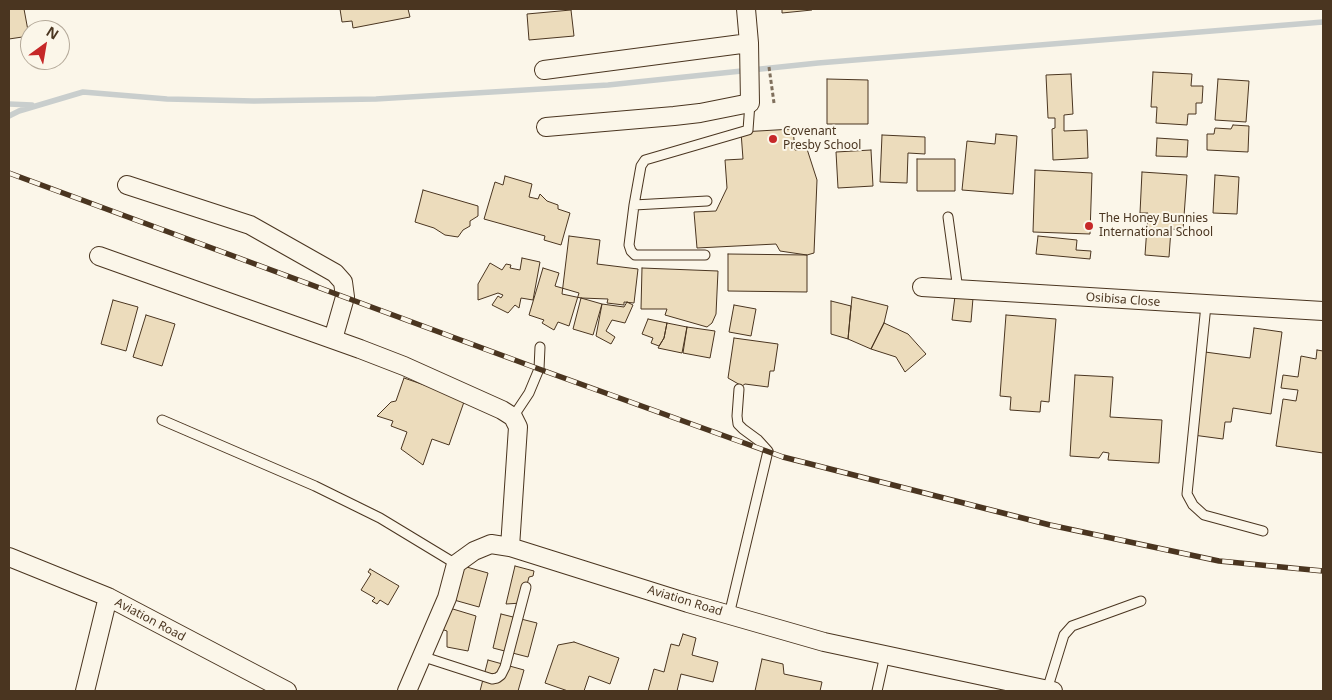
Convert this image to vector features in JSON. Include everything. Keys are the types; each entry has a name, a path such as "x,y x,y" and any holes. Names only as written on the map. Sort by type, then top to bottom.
{"street":[{"path":"546,127 700,113 750,97 746,9"},
{"path":"544,70 749,44"},
{"path":"127,185 250,225 335,273 343,282 345,297 333,339"},
{"path":"100,256 404,366 502,410 513,417 518,427 510,547"},
{"name":"Osibisa Close","path":"922,287 1206,305 1323,310"},
{"name":"Aviation Road","path":"456,564 474,551 491,544 510,547 824,642 1050,690"},
{"name":"Aviation Road","path":"9,557 108,597 287,691"},
{"path":"406,691 446,598 456,564"},
{"path":"85,691 108,597"}],"lane":[{"path":"705,255 635,255 631,251 634,205 641,166 645,160 748,130 750,97"},
{"path":"634,205 708,201"},
{"path":"948,217 958,290"},
{"path":"1206,305 1186,494 1193,505 1204,515 1263,531"},
{"path":"513,417 529,394 534,382 539,369 540,347"},
{"path":"729,614 768,451 738,424 739,389"},
{"path":"162,420 315,486 380,518 456,564"},
{"path":"421,656 492,679 500,676 505,666 526,587"},
{"path":"1050,690 1064,635 1072,626 1141,601"},
{"path":"877,691 885,655"}],"path":[{"path":"768,60 774,102"}],"building":[{"path":"9,9 24,9 26,20 20,20 20,37 9,39"},
{"path":"340,9 408,9 410,17 353,28 352,21 342,22"},
{"path":"782,9 812,9 812,10 782,13"},
{"path":"571,10 574,36 529,40 527,14"},
{"path":"1153,72 1192,74 1191,86 1203,86 1202,103 1196,103 1196,114 1188,114 1187,125 1156,123 1157,107 1151,107"},
{"path":"1071,74 1073,114 1064,115 1064,131 1087,130 1088,158 1053,160 1052,129 1055,128 1055,118 1048,118 1046,75"},
{"path":"827,79 868,80 868,124 827,124"},
{"path":"1218,79 1249,81 1246,122 1215,120"},
{"path":"1233,125 1249,126 1248,152 1207,150 1207,134 1214,134 1215,128 1231,129"},
{"path":"793,129 795,150 807,149 817,180 814,253 807,255 780,251 776,244 697,248 694,212 716,211 727,188 725,160 743,159 741,132"},
{"path":"996,134 1017,136 1013,194 962,190 967,141 995,144"},
{"path":"882,135 925,137 925,154 908,153 907,183 880,182"},
{"path":"1157,138 1188,140 1187,157 1156,156"},
{"path":"871,150 873,186 838,188 836,152"},
{"path":"917,159 955,159 955,191 917,191"},
{"path":"1035,170 1092,173 1090,234 1033,232"},
{"path":"1142,172 1187,175 1183,230 1171,229 1169,257 1145,255 1148,213 1140,213"},
{"path":"1215,175 1239,177 1237,214 1213,213"},
{"path":"505,176 532,184 529,197 538,199 540,194 547,201 558,205 558,209 570,213 561,245 544,240 545,236 484,219 495,182 503,185"},
{"path":"423,190 478,206 478,216 470,221 470,226 463,230 458,237 445,235 434,228 415,222"},
{"path":"569,236 600,240 597,264 638,269 634,303 624,302 624,305 607,303 608,299 581,298 562,294"},
{"path":"1038,236 1077,240 1076,250 1091,251 1090,259 1036,254"},
{"path":"728,254 807,255 807,292 728,291"},
{"path":"522,258 540,262 533,300 521,298 519,308 515,305 508,313 492,305 498,296 501,298 503,295 498,293 478,300 478,284 490,263 502,270 506,264 511,265 510,268 520,270"},
{"path":"543,268 559,273 555,286 579,293 569,326 558,322 554,330 542,323 544,320 529,315"},
{"path":"642,268 718,271 716,314 712,323 707,327 665,315 667,309 641,309"},
{"path":"955,296 973,298 971,322 952,320"},
{"path":"852,297 888,306 884,323 871,349 848,339"},
{"path":"581,298 602,304 593,335 573,329"},
{"path":"113,300 138,307 126,351 101,344"},
{"path":"831,301 851,306 848,339 831,334"},
{"path":"627,302 633,305 625,323 612,320 606,331 615,337 611,344 596,336 602,304 624,307"},
{"path":"734,305 756,309 751,336 729,332"},
{"path":"146,315 175,324 162,366 133,357"},
{"path":"1006,315 1056,319 1049,402 1041,401 1040,412 1010,410 1011,397 1000,396"},
{"path":"648,319 667,323 664,338 659,346 651,343 653,338 642,334"},
{"path":"667,323 687,327 682,353 658,348 664,338"},
{"path":"884,323 908,334 926,354 905,372 896,357 871,349"},
{"path":"687,327 715,331 710,358 683,353"},
{"path":"1254,328 1282,332 1271,414 1233,408 1231,422 1225,422 1223,439 1193,435 1205,352 1250,358"},
{"path":"734,338 778,344 774,371 770,371 768,387 745,384 742,386 728,378"},
{"path":"1317,350 1323,351 1323,453 1276,446 1283,399 1296,401 1298,390 1281,388 1283,375 1298,377 1301,356 1316,359"},
{"path":"1075,375 1113,377 1110,417 1162,420 1159,463 1108,460 1109,453 1103,452 1099,458 1070,456"},
{"path":"404,378 465,399 449,445 432,439 423,465 401,449 407,432 391,426 393,421 377,416 391,402 396,401"},
{"path":"456,564 488,573 479,607 447,598"},
{"path":"515,566 534,571 533,576 529,577 522,603 506,604"},
{"path":"370,569 399,586 388,605 380,600 377,604 372,601 375,598 361,590 371,574 368,572"},
{"path":"443,606 476,616 468,651 447,647 447,631 441,629"},
{"path":"501,614 537,623 528,657 493,648"},
{"path":"683,634 696,638 692,655 718,662 713,682 681,674 677,691 648,691 654,669 664,672 671,644 679,646"},
{"path":"574,642 619,658 610,684 589,676 584,691 568,691 545,683 558,645"},
{"path":"762,659 783,664 784,674 822,682 820,691 755,691"},
{"path":"488,660 524,670 518,691 480,691"}],"waterway":[{"path":"9,116 19,111 83,92 167,99 254,101 376,99 608,85 818,63 1323,22"},
{"path":"9,104 32,105"}],"railway":[{"path":"9,173 783,457 1050,525 1219,561 1323,571"}],"place":[{"name":"Covenant Presby School","path":"773,139"},
{"name":"The Honey Bunnies International School","path":"1089,226"}]}
